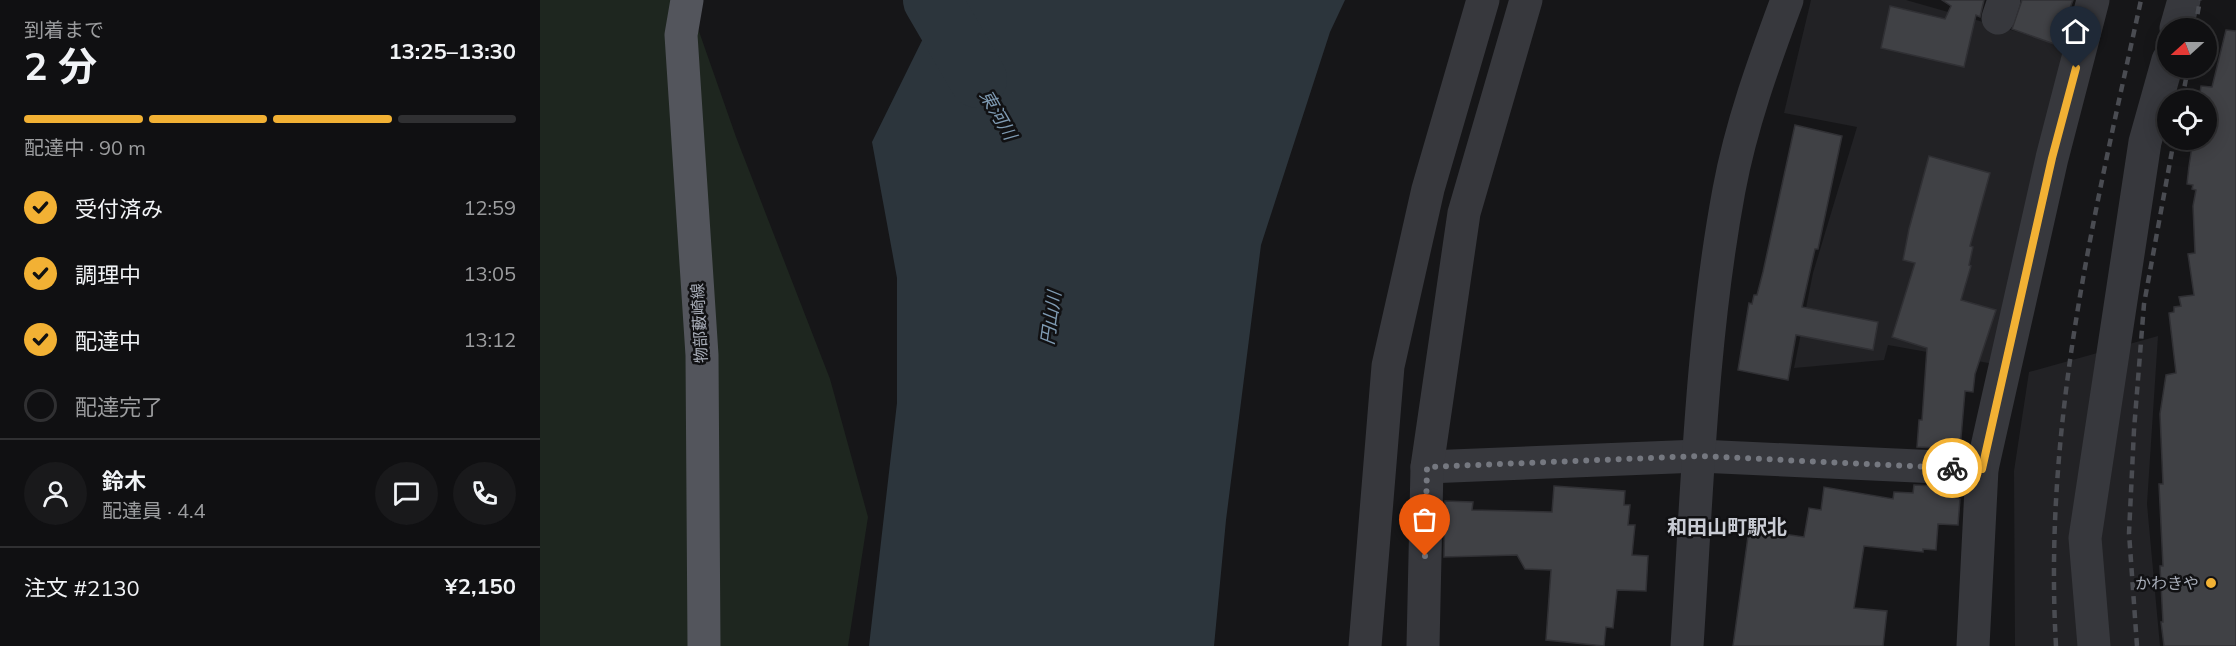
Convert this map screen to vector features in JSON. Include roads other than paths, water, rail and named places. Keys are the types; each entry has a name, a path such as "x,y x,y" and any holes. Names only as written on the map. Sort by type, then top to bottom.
{"main road":[{"name":"物部藪崎線","path":"687,0 681,35 702,355 704,646"}],"street":[{"path":"1365,646 1388,366 1428,189 1483,0"},
{"path":"1423,646 1427,467 1464,213 1527,0"},
{"path":"1687,646 1709,326 1729,189 1753,92 1788,0"},
{"path":"1973,646 1973,606 1982,469 2052,158 2093,0"},
{"path":"2179,18 2184,0"},
{"path":"2094,646 2085,538 2145,142 2163,78"},
{"path":"1427,467 1699,456 1982,469"}],"water":[{"name":"円山川","path":"942,0 1345,0 1330,32 1261,245 1226,520 1214,646 869,646 897,403 897,278 872,142"}],"waterway":[{"name":"東河川","path":"932,0 978,79"}],"railway":[{"path":"2056,646 2054,563 2057,481 2065,401 2090,241 2141,0"},
{"path":"2197,18 2200,0"},
{"path":"2184,90 2186,78"},
{"path":"2137,646 2129,533 2134,430 2144,304 2172,150"}],"place":[{"name":"かわきや","path":"2211,583"}],"district":[{"name":"和田山町駅北","path":"1727,527"}]}
